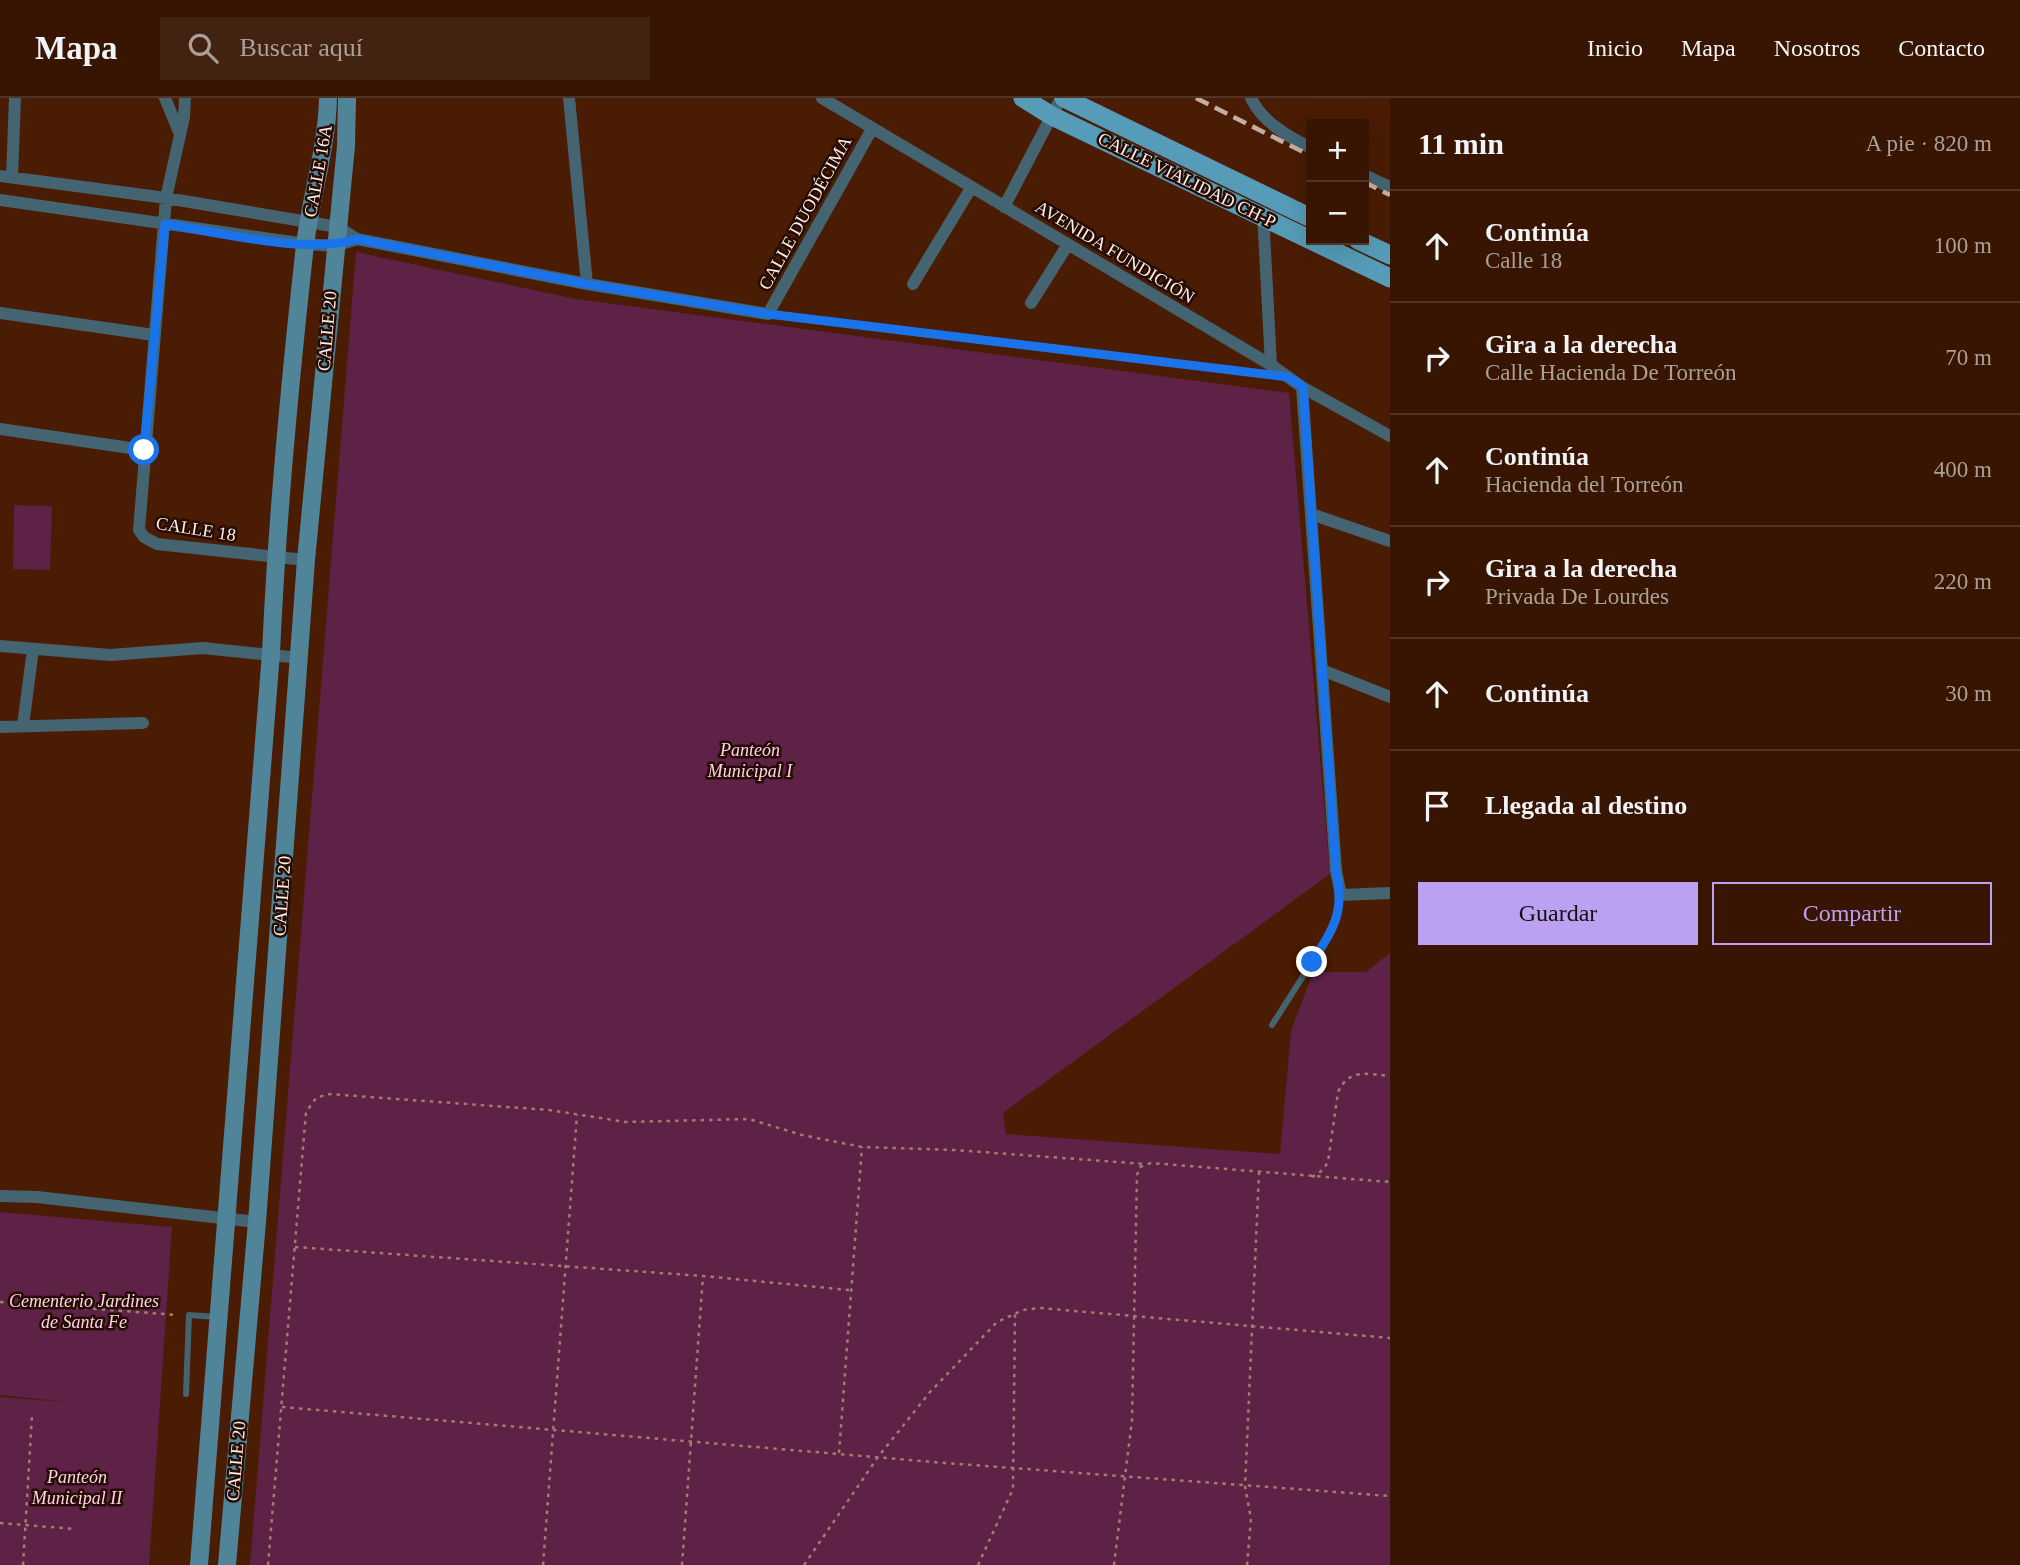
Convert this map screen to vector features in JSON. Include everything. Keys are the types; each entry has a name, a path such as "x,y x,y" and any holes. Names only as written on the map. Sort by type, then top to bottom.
{"main road":[{"name":"CALLE 16A","path":"306,244 326,132 328,98"},
{"name":"CALLE 16A","path":"338,227 346,146 347,98"},
{"name":"CALLE VIALIDAD CH-P","path":"1023,98 1052,116 1390,278"},
{"name":"CALLE VIALIDAD CH-P","path":"1063,98 1306,216"},
{"name":"CALLE 20","path":"227,1565 257,1222 306,560 338,227"},
{"name":"CALLE 20","path":"199,1565 221,1317 271,653 275,558 306,244"},
{"path":"1369,245 1390,255"},
{"path":"290,411 319,415"},
{"path":"247,945 278,950"},
{"path":"213,1402 241,1405"}],"street":[{"path":"15,98 6,177 166,198 338,227 357,239 587,284 768,314"},
{"path":"165,98 178,132"},
{"name":"CALLE 18","path":"185,98 184,117 178,132 166,198 139,521 144,537 157,544 306,560"},
{"path":"569,98 587,284"},
{"name":"AVENIDA FUNDICIÓN","path":"822,98 1271,365 1303,387 1390,436"},
{"path":"1004,207 1063,98"},
{"path":"1253,103 1291,138 1306,146"},
{"name":"CALLE DUODÉCIMA","path":"768,314 872,129"},
{"path":"1369,178 1390,187"},
{"path":"913,284 971,188"},
{"path":"1263,195 1271,365"},
{"path":"0,200 306,244 335,246 357,239"},
{"path":"1031,303 1067,246"},
{"path":"0,313 154,335"},
{"path":"1303,387 1336,871 1341,895 1390,893"},
{"path":"0,429 144,450"},
{"path":"1311,514 1390,541"},
{"path":"0,646 110,655 184,648 300,657"},
{"path":"23,726 33,649"},
{"path":"1322,670 1390,697"},
{"path":"0,727 143,723"},
{"path":"0,1196 37,1197 227,1221 257,1222"}],"lane":[{"path":"1272,1025 1332,931 1341,895"},
{"path":"186,1394 189,1315 221,1317"}],"path":[{"path":"768,314 1288,377"},
{"path":"1312,1177 1324,1170 1328,1162 1338,1092 1342,1083 1358,1073 1390,1076"},
{"path":"268,1565 306,1112 316,1098 328,1094 550,1110 626,1122 749,1119 802,1135 862,1147 955,1150 1390,1182"},
{"path":"543,1565 578,1115"},
{"path":"839,1453 849,1290 862,1147"},
{"path":"1114,1565 1132,1420 1137,1175 1144,1164"},
{"path":"1247,1565 1251,1519 1245,1486 1259,1173"},
{"path":"295,1247 703,1276 849,1290"},
{"path":"682,1565 703,1276"},
{"path":"0,1302 189,1315"},
{"path":"804,1565 878,1457 930,1392 986,1332 1015,1312 1040,1308 1390,1338"},
{"path":"978,1565 1013,1489 1015,1312"},
{"path":"282,1406 1012,1469 1390,1496"},
{"path":"23,1565 32,1416"},
{"path":"0,1523 75,1529"}],"green space":[{"name":"Panteón Municipal I","path":"356,252 576,299 1289,393 1330,874 1003,1113 1006,1134 1280,1154 1291,1031 1313,972 1366,972 1390,953 1390,1565 250,1565"},
{"path":"14,505 52,506 50,570 13,569"},
{"path":"0,1212 172,1227 149,1565 0,1565 0,1397 77,1403 0,1395"}],"railway":[{"path":"1196,98 1306,153"},
{"path":"1369,184 1390,195"}],"route":[{"path":"144,450 165,224 306,244 335,246 357,239 587,284 768,314 1288,377 1303,387 1336,871 1341,895 1339,912 1332,931 1312,962"}],"park label":[{"name":"Cementerio Jardines de Santa Fe","path":"84,1311"},
{"name":"Panteón Municipal II","path":"77,1487"}]}
